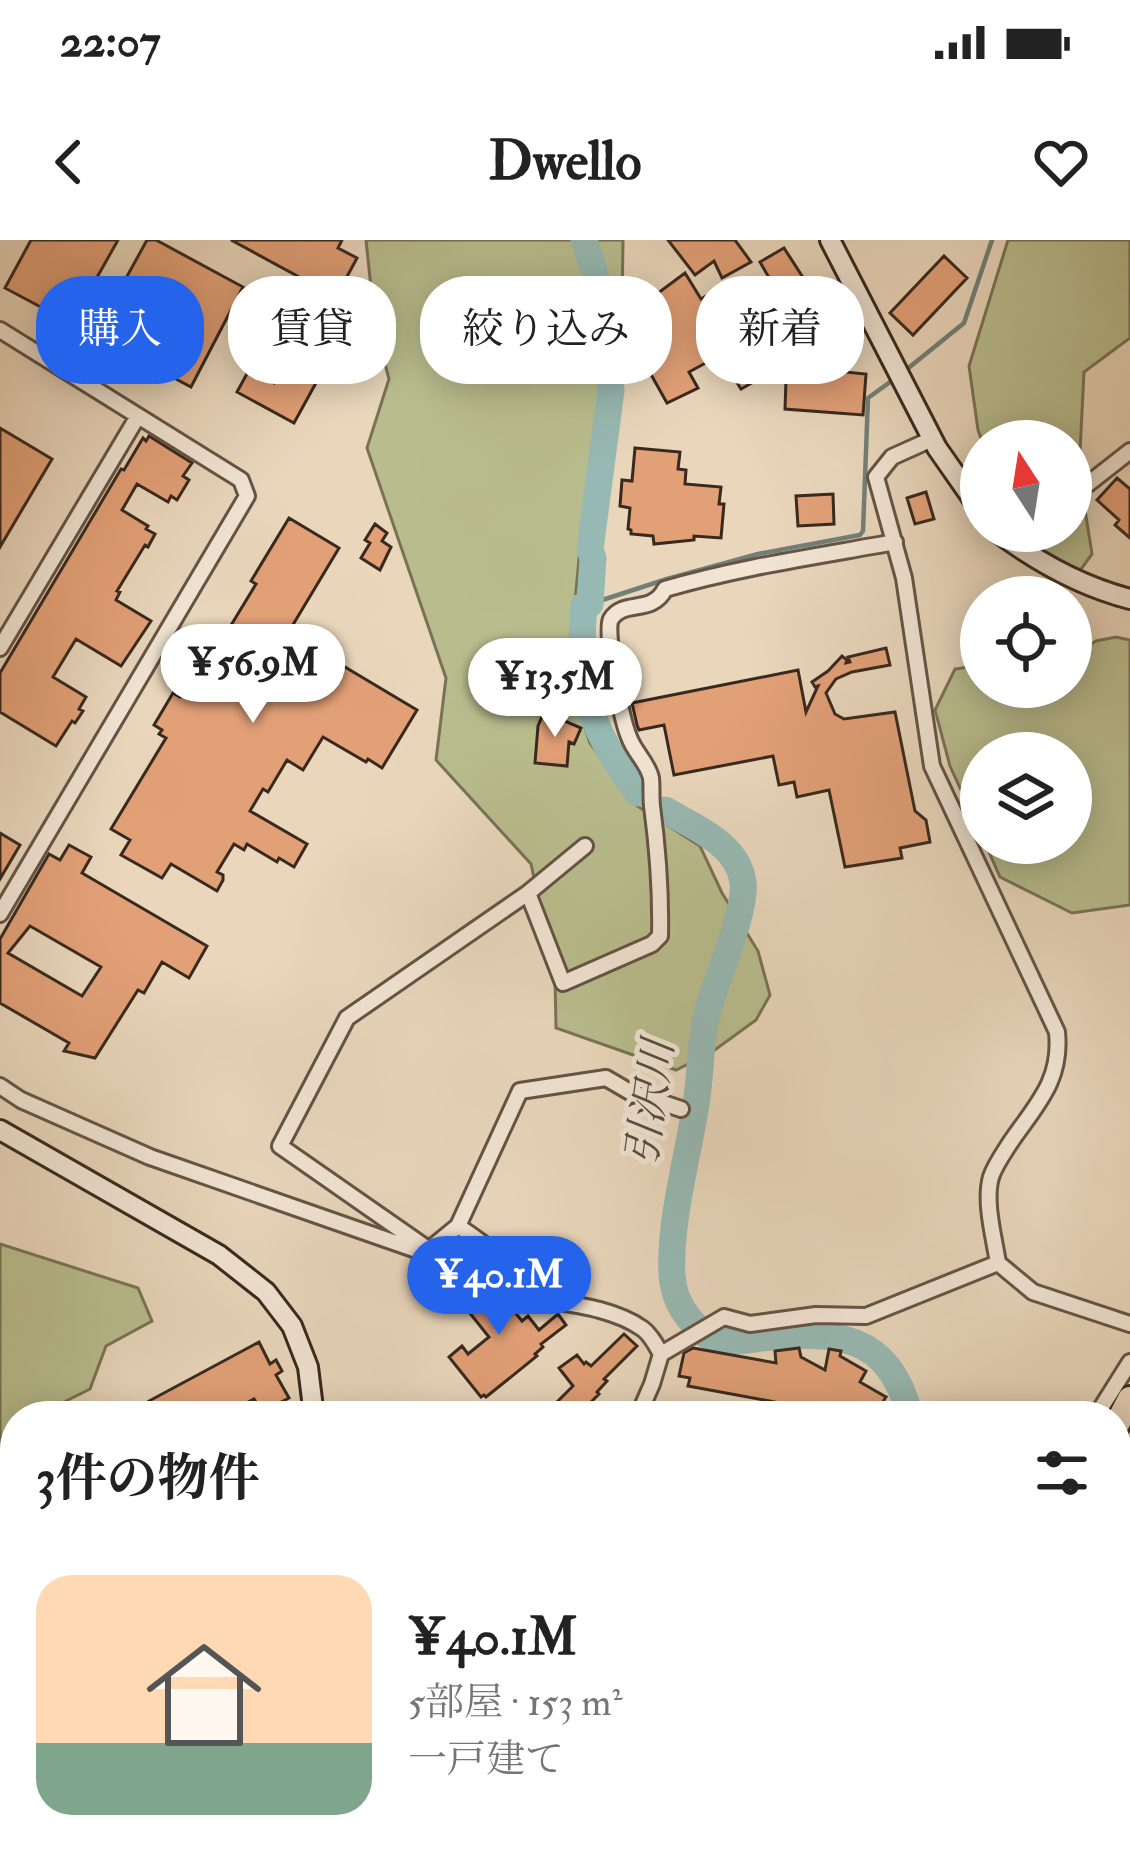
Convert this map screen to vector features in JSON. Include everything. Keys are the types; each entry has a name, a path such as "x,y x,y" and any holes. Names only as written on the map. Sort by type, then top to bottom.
{"street":[{"path":"830,240 932,439 960,480"},
{"path":"0,330 241,480 248,496 0,914"},
{"path":"0,648 138,416"},
{"path":"932,439 892,457 876,477 904,578 932,766 1058,1033 1060,1056 1054,1077 991,1177 998,1263 1033,1292 1130,1324"},
{"path":"1092,479 1130,451"},
{"path":"528,893 563,983 652,944 660,936 661,876 652,781 626,731 607,633 614,615 649,605 664,589 700,579 895,542"},
{"path":"1026,552 1044,565 1130,599"},
{"path":"430,1250 280,1146 347,1018 528,893 585,846"},
{"path":"0,1087 151,1157 425,1253 458,1226 520,1090 606,1078 630,1092 681,1109"},
{"path":"0,1130 220,1255 266,1292 292,1326 308,1367 312,1401"},
{"path":"458,1226 514,1268 536,1298 627,1321 647,1331 661,1354"},
{"path":"645,1401 661,1354 724,1317 750,1324 866,1316 998,1263"},
{"path":"1105,1401 1130,1362"}],"green space":[{"path":"366,240 623,240 622,276 420,276 420,384 619,384 580,548 568,676 590,743 634,804 700,846 758,951 770,995 756,1020 712,1052 676,1070 556,1028 555,977 531,864 436,760 446,678 367,448 387,384 396,384 396,276 370,276"},
{"path":"1008,240 1130,240 1130,338 1084,372 1082,420 977,420 969,366"},
{"path":"1042,552 1092,552 1079,572 1055,572"},
{"path":"1130,640 1130,905 1072,913 1000,877 994,864 1092,864 1092,732 960,732 960,788 935,710 955,669 960,668 960,708 1092,708 1092,644"},
{"path":"0,1244 138,1288 152,1321 106,1346 90,1389 66,1401 0,1401"}],"building":[{"path":"31,240 118,240 98,276 36,276 36,304 5,288"},
{"path":"147,240 156,240 228,279 228,316 204,362 204,276 127,276"},
{"path":"231,240 342,240 338,248 357,258 347,276 297,276"},
{"path":"668,240 735,240 751,262 721,276 714,261 695,275"},
{"path":"784,248 802,276 768,276 760,262"},
{"path":"944,256 967,278 913,335 890,313"},
{"path":"685,273 696,291 696,368 689,372 698,388 667,403 656,384 672,384 672,283"},
{"path":"866,374 863,415 785,409 786,384 864,384"},
{"path":"241,384 315,384 294,423 237,392"},
{"path":"0,428 52,459 0,547"},
{"path":"149,436 192,463 183,476 189,480 177,500 171,496 168,502 137,484 122,510 155,534 117,591 116,600 151,621 121,666 76,639 53,677 86,697 79,709 83,711 56,746 0,712 0,673 121,469"},
{"path":"635,448 680,452 678,469 686,470 685,484 721,487 721,538 694,536 694,540 654,544 653,536 631,534 630,508 620,506 622,480 632,481"},
{"path":"1117,478 1130,489 1130,538 1097,500"},
{"path":"926,492 934,519 915,524 907,498"},
{"path":"833,494 834,524 798,526 796,496"},
{"path":"289,518 339,548 288,633 417,710 382,768 323,737 303,770 287,760 268,792 263,789 250,811 307,844 294,867 247,844 244,850 234,844 217,872 223,880 217,891 171,864 162,878 121,855 130,840 111,829 166,738 154,725 173,693 180,697 195,672 201,676 213,656 194,644 204,629 222,640"},
{"path":"375,524 387,533 382,541 391,547 380,570 361,558"},
{"path":"886,648 890,665 836,679 826,693 835,714 844,719 895,712 915,811 926,820 930,842 900,848 902,858 845,867 829,790 797,797 794,782 779,785 773,756 674,775 664,725 639,730 637,725 632,703 798,670 806,712 818,686 812,682 842,656 846,663 850,662 848,657"},
{"path":"544,712 581,728 574,744 569,742 567,766 535,763"},
{"path":"0,833 20,845 0,879"},
{"path":"69,845 91,857 82,873 207,946 189,978 162,962 144,993 138,990 95,1058 64,1051 69,1043 0,1003 0,939 49,854 60,860","holes":["30,926 101,967 82,996 8,953"]},
{"path":"480,1274 522,1321 528,1316 539,1330 558,1314 566,1325 541,1344 537,1356 486,1397 481,1397 449,1357 462,1346 468,1354 489,1337 457,1297"},
{"path":"624,1334 637,1346 604,1379 592,1401 558,1401 573,1386 559,1368 577,1355 591,1366"},
{"path":"259,1342 270,1364 276,1360 282,1371 276,1375 289,1398 283,1401 149,1401"},
{"path":"693,1348 776,1363 775,1351 799,1348 801,1357 825,1370 829,1349 841,1351 840,1356 866,1371 860,1382 886,1397 883,1401 770,1401 688,1386 690,1378 679,1376 684,1353"}],"waterway":[{"name":"引沢川","path":"584,240 595,273 611,390 590,549 590,604 584,605 582,660 597,727 638,793"},
{"path":"906,370 964,323 992,240"},
{"path":"590,604 758,554 860,535 868,398 897,377"},
{"name":"引沢川","path":"665,810 724,847 743,882 735,927 705,1024 673,1234 677,1298 697,1328 714,1339 813,1335 855,1343 888,1367 905,1401"}]}
